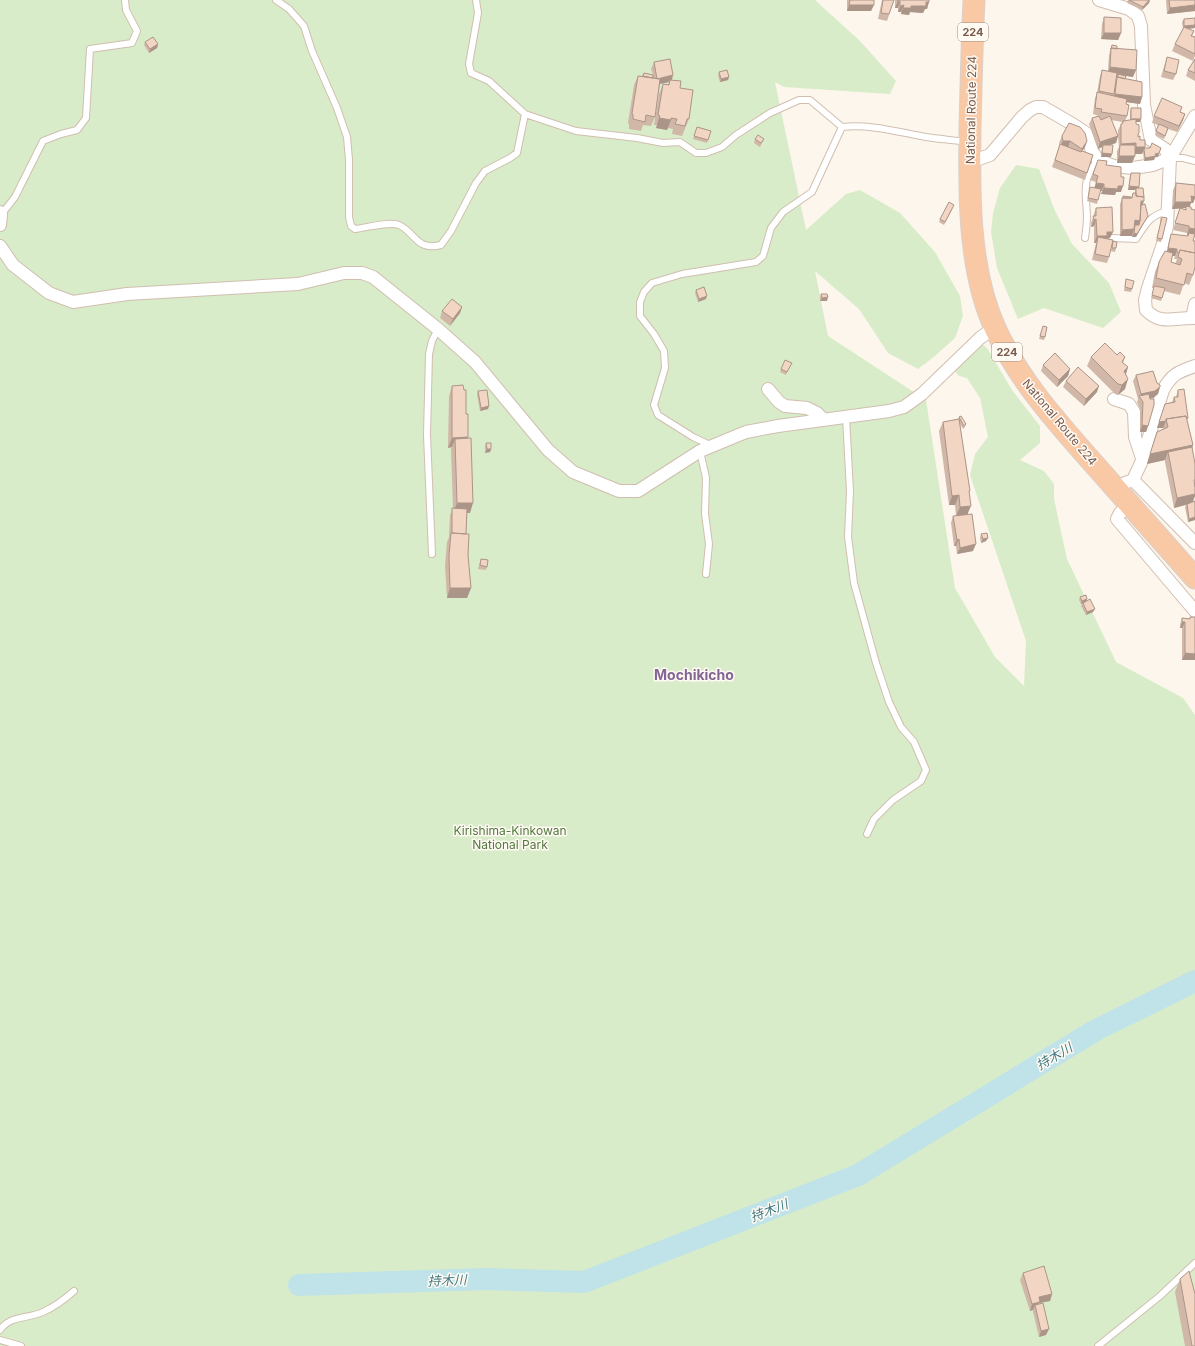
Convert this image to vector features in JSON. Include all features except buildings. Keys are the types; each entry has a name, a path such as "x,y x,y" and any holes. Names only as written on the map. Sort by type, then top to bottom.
{"highway":[{"name":"National Route 224","path":"974,0 970,152 973,237 978,271 994,328 1018,372 1050,413 1124,484 1130,504 1195,578"}],"street":[{"path":"1099,0 1129,8 1138,16 1141,26 1144,105 1151,140 1165,149 1170,158"},
{"path":"970,152 990,155 1022,117 1036,107 1042,107 1086,133 1092,151 1098,160 1114,166 1133,168 1153,165 1170,158"},
{"path":"1195,116 1170,158 1167,226 1163,244 1145,300 1146,310 1157,319 1170,320 1194,318 1195,304"},
{"path":"0,246 14,265 49,293 73,302 127,294 298,284 344,273 362,273 374,277 438,329 475,362 548,450 573,472 619,491 638,491 700,451 746,432 778,426 889,411 904,407 922,394 980,338 994,328"},
{"path":"1195,366 1178,371 1169,380 1163,390 1142,458 1124,484 1195,543"},
{"path":"768,388 779,402 785,406 807,408 817,413 824,420"},
{"path":"1114,399 1129,404 1134,412 1136,437 1142,458"},
{"path":"1130,504 1120,513 1118,519 1195,611"}],"lane":[{"path":"0,218 15,198 44,141 77,130 86,118 90,49 132,43 137,31 126,10 125,0"},
{"path":"276,0 289,9 304,26 312,51 337,108 346,137 349,160 349,217 352,226 355,229 398,225 406,230 417,241 432,247 442,245 476,182 485,171 517,153 525,114"},
{"path":"476,0 478,13 469,64 471,73 489,81 525,114 576,131 637,138 663,143 680,142 696,152 706,153 722,147 736,134 770,113 799,100 810,100 842,128 855,126 873,127 926,137 970,152"},
{"path":"712,446 693,437 658,415 654,405 665,368 664,351 654,334 640,316 640,302 644,292 652,283 682,274 756,262 763,256 771,228 783,212 812,192 842,128"},
{"path":"1170,158 1183,158 1195,161"},
{"path":"1085,238 1087,216 1084,189 1092,168 1098,160"},
{"path":"1112,238 1136,239 1150,219 1157,214 1167,211"},
{"path":"432,554 427,435 429,354 432,341 438,329"},
{"path":"846,417 850,491 848,537 854,583 876,663 889,702 901,727 914,742 926,770 921,781 893,800 874,819 867,834"},
{"path":"700,451 706,478 704,514 709,544 706,574"},
{"path":"1098,1346 1160,1296 1195,1263"},
{"path":"0,1330 14,1318 41,1313 67,1298 74,1291"},
{"path":"0,1340 21,1346"}],"green space":[{"name":"Kirishima-Kinkowan National Park","path":"0,0 815,0 860,41 896,81 890,94 784,87 775,82 806,230 846,194 860,190 900,213 935,252 960,296 963,316 955,338 918,369 888,353 859,309 815,271 828,336 926,400 955,588 995,657 1024,686 1026,641 970,475 975,454 988,437 980,398 967,378 959,376 954,370 981,343 987,348 1012,390 1040,426 1040,443 1020,460 1044,471 1054,484 1054,499 1067,559 1116,662 1183,698 1195,715 1195,1346 0,1346"},
{"path":"1016,165 1039,169 1055,211 1072,244 1109,283 1121,312 1103,328 1044,308 1018,319 997,268 991,232 993,213 1000,188"}],"waterway":[{"name":"持木川","path":"299,1285 487,1279 584,1282 858,1175 1096,1030 1195,981"}],"district":[{"name":"Mochikicho","path":"694,674"}]}
